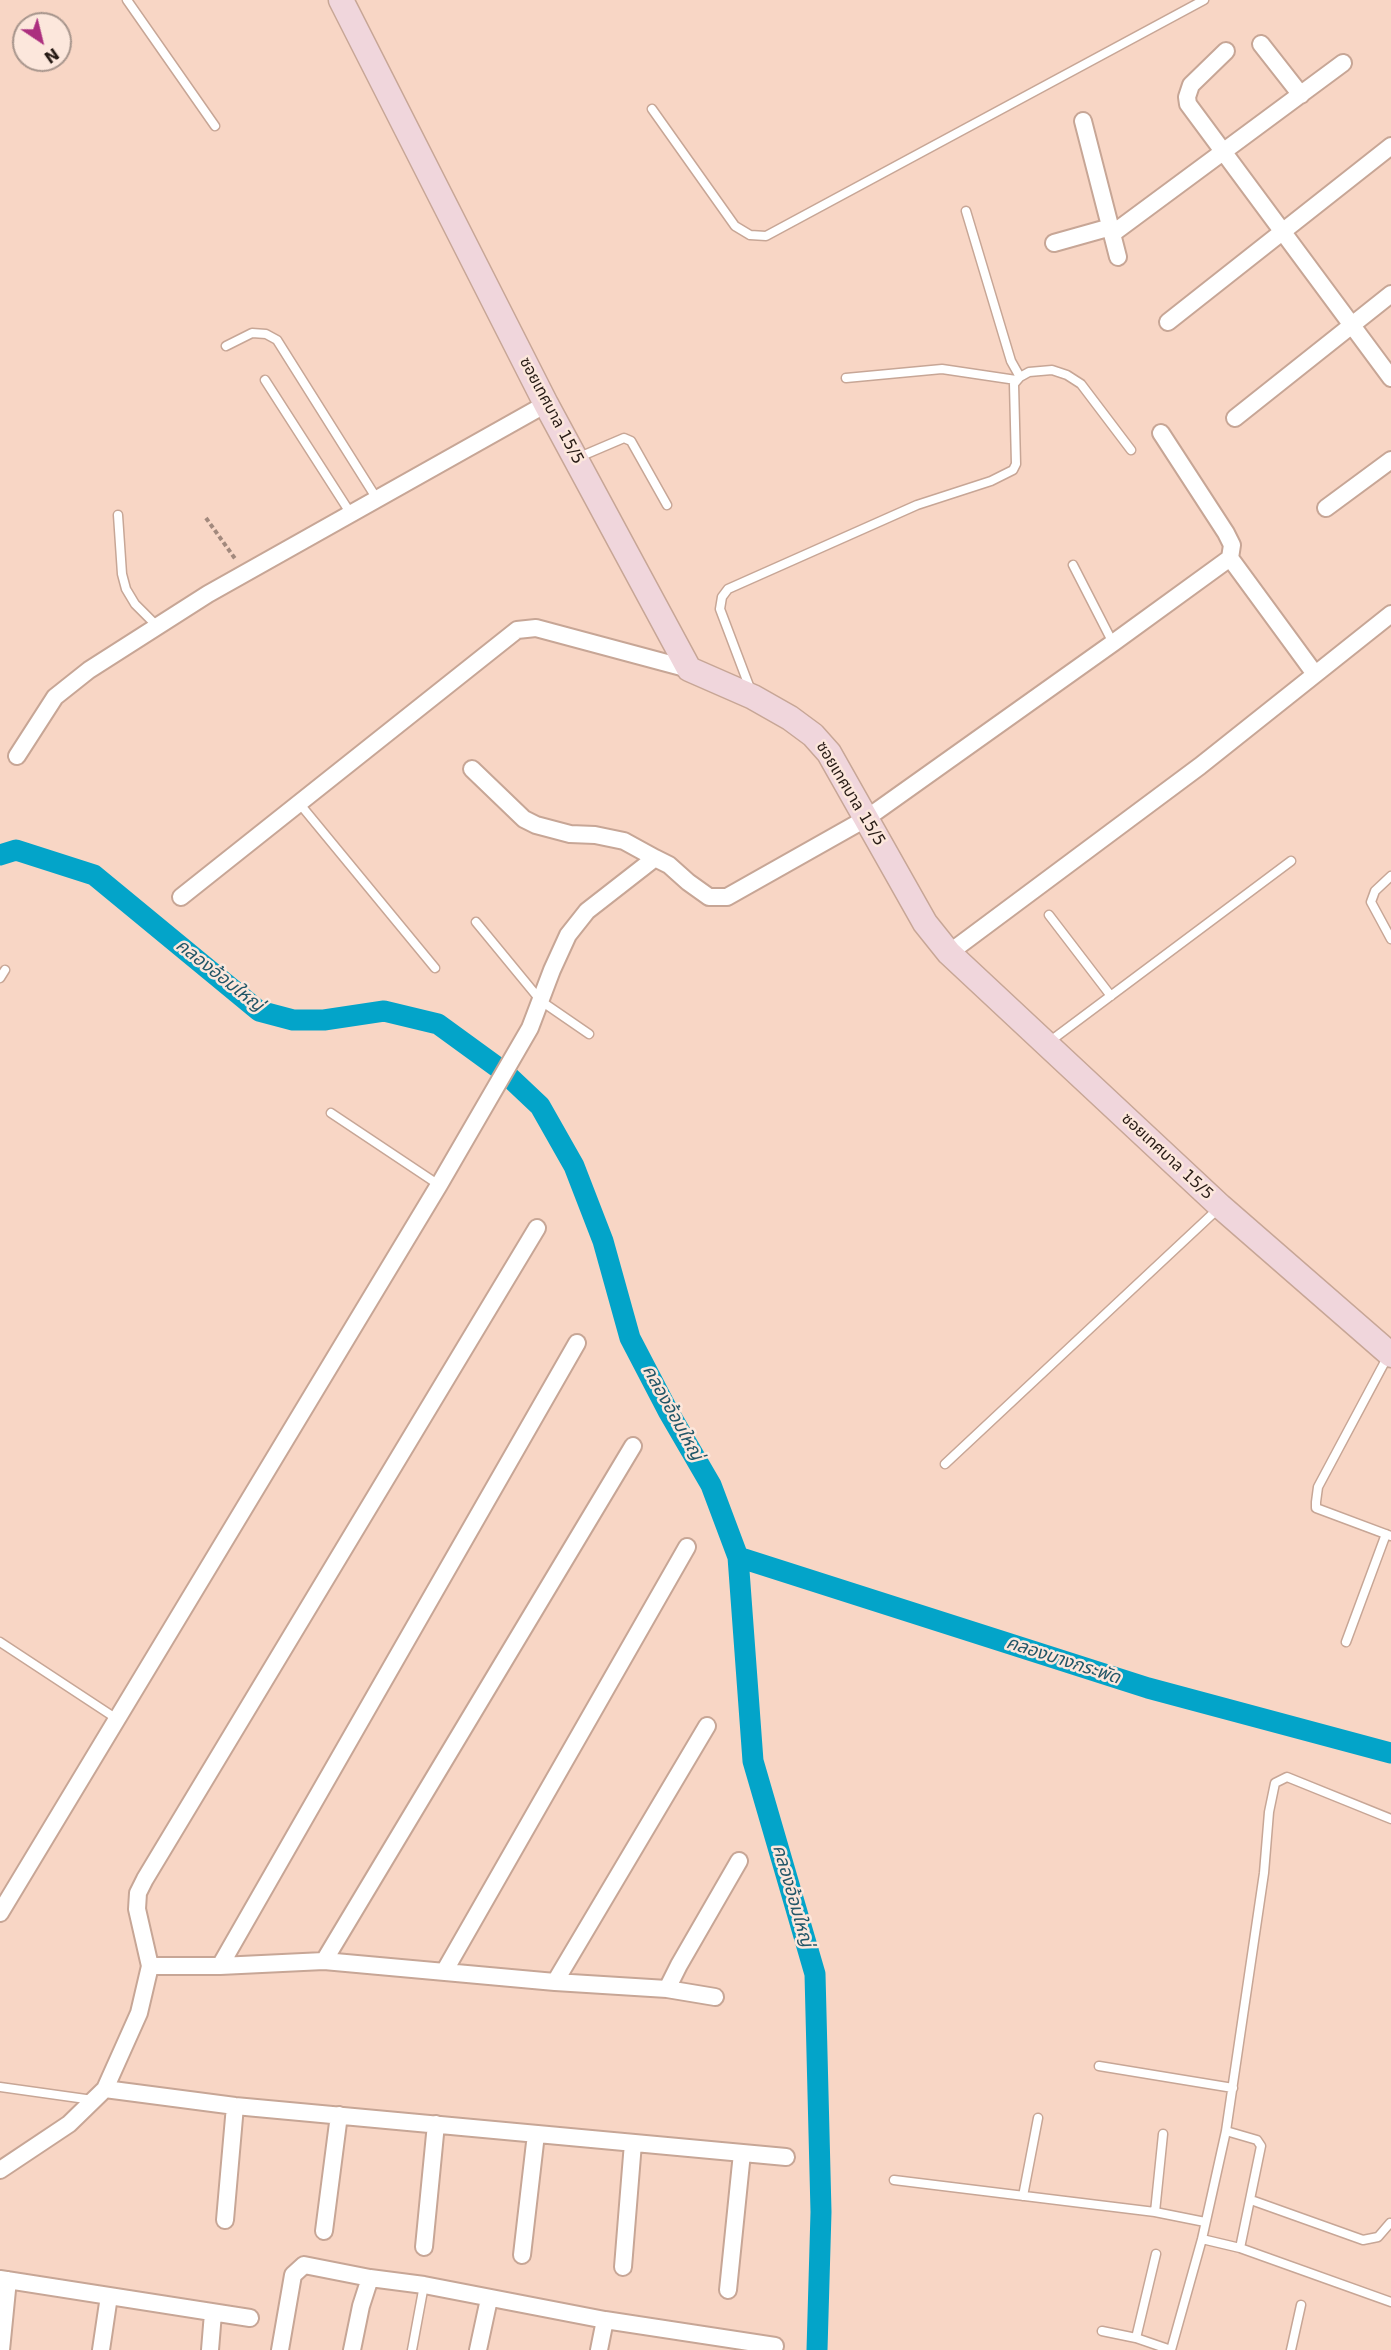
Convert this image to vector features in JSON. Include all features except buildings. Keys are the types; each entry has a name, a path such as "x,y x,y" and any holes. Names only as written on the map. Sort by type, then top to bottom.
{"street":[{"name":"ซอยเทศบาล 15/5","path":"341,0 546,404 689,669 753,697 790,718 822,744 867,818 925,924 949,953 1220,1206 1390,1354"},
{"path":"1261,44 1301,94"},
{"path":"1226,51 1193,82 1187,101 1223,154 1391,378"},
{"path":"1054,243 1112,231 1223,154 1343,63"},
{"path":"1083,121 1118,257"},
{"path":"1168,322 1391,146"},
{"path":"1235,418 1391,294"},
{"path":"17,756 55,697 90,670 157,626 246,573 546,404"},
{"path":"472,769 524,819 536,825 570,834 595,835 624,841 669,865 687,882 709,897 727,897 867,818 1230,558 1232,545 1226,533 1161,434"},
{"path":"1326,508 1391,460"},
{"path":"1230,558 1316,674"},
{"path":"949,953 1200,766 1391,615"},
{"path":"181,897 517,630 536,628 689,669"},
{"path":"0,1913 439,1185 530,1028 568,935 587,911 655,858"},
{"path":"0,2170 69,2124 99,2094 139,2013 150,1966 137,1909 138,1893 145,1879 537,1228"},
{"path":"220,1966 577,1343"},
{"path":"324,1961 633,1446"},
{"path":"444,1972 687,1547"},
{"path":"555,1982 707,1726"},
{"path":"667,1989 678,1965 739,1861"},
{"path":"150,1966 220,1966 324,1961 555,1982 667,1989 715,1997"},
{"path":"99,2094 786,2157"},
{"path":"225,2220 235,2106"},
{"path":"324,2231 339,2115"},
{"path":"424,2247 436,2124"},
{"path":"522,2255 536,2134"},
{"path":"623,2267 633,2143"},
{"path":"728,2290 742,2153"},
{"path":"280,2350 292,2275 304,2265 370,2278 424,2285 605,2320 775,2346"},
{"path":"352,2350 361,2306 370,2278"},
{"path":"1,2350 4,2280 250,2318"},
{"path":"101,2350 109,2296"},
{"path":"478,2350 489,2299"},
{"path":"210,2350 213,2313"},
{"path":"599,2350 605,2320"}],"lane":[{"path":"127,0 214,126"},
{"path":"652,109 735,226 750,235 766,236 1204,0"},
{"path":"966,211 1011,362 1018,378"},
{"path":"225,346 252,333 266,334 277,340 377,500"},
{"path":"846,378 942,369 1018,378"},
{"path":"753,697 720,609 722,597 728,589 917,505 991,482 1013,470 1016,464 1014,384 1018,378 1029,372 1052,370 1067,375 1081,384 1131,450"},
{"path":"265,380 351,514"},
{"path":"577,459 624,438 631,441 667,505"},
{"path":"118,515 122,574 126,589 135,604 157,626"},
{"path":"1073,565 1113,644"},
{"path":"298,802 435,968"},
{"path":"1046,1043 1291,861"},
{"path":"1391,876 1375,891 1371,902 1391,939"},
{"path":"1049,915 1111,996"},
{"path":"476,922 541,1001 589,1034"},
{"path":"331,1113 439,1185"},
{"path":"945,1464 1220,1206"},
{"path":"1346,1642 1389,1535 1316,1508 1318,1487 1390,1354"},
{"path":"0,1642 117,1719"},
{"path":"1102,2331 1136,2338 1171,2350 1202,2239 1226,2131 1264,1873 1269,1812 1275,1783 1287,1777 1391,1819"},
{"path":"1099,2066 1233,2088"},
{"path":"0,2087 99,2094"},
{"path":"1023,2196 1038,2118"},
{"path":"1226,2131 1257,2140 1261,2146 1240,2248"},
{"path":"1155,2212 1163,2134"},
{"path":"894,2180 1155,2212 1204,2222"},
{"path":"1251,2200 1363,2240 1378,2237 1390,2223"},
{"path":"1202,2239 1240,2248 1391,2302"},
{"path":"1136,2338 1156,2254"},
{"path":"412,2350 424,2285"},
{"path":"1291,2350 1301,2305"}],"path":[{"path":"206,518 246,573"}],"waterway":[{"name":"คลองอ้อมใหญ่","path":"0,855 16,850 94,875 259,1011 293,1020 324,1020 384,1011 438,1024 504,1072 540,1106 574,1166 603,1241 630,1338 668,1411 711,1485 738,1557 753,1761 815,1974 821,2212 817,2350"},
{"name":"คลองบางกระพัด","path":"738,1557 1148,1688 1391,1753"}]}
